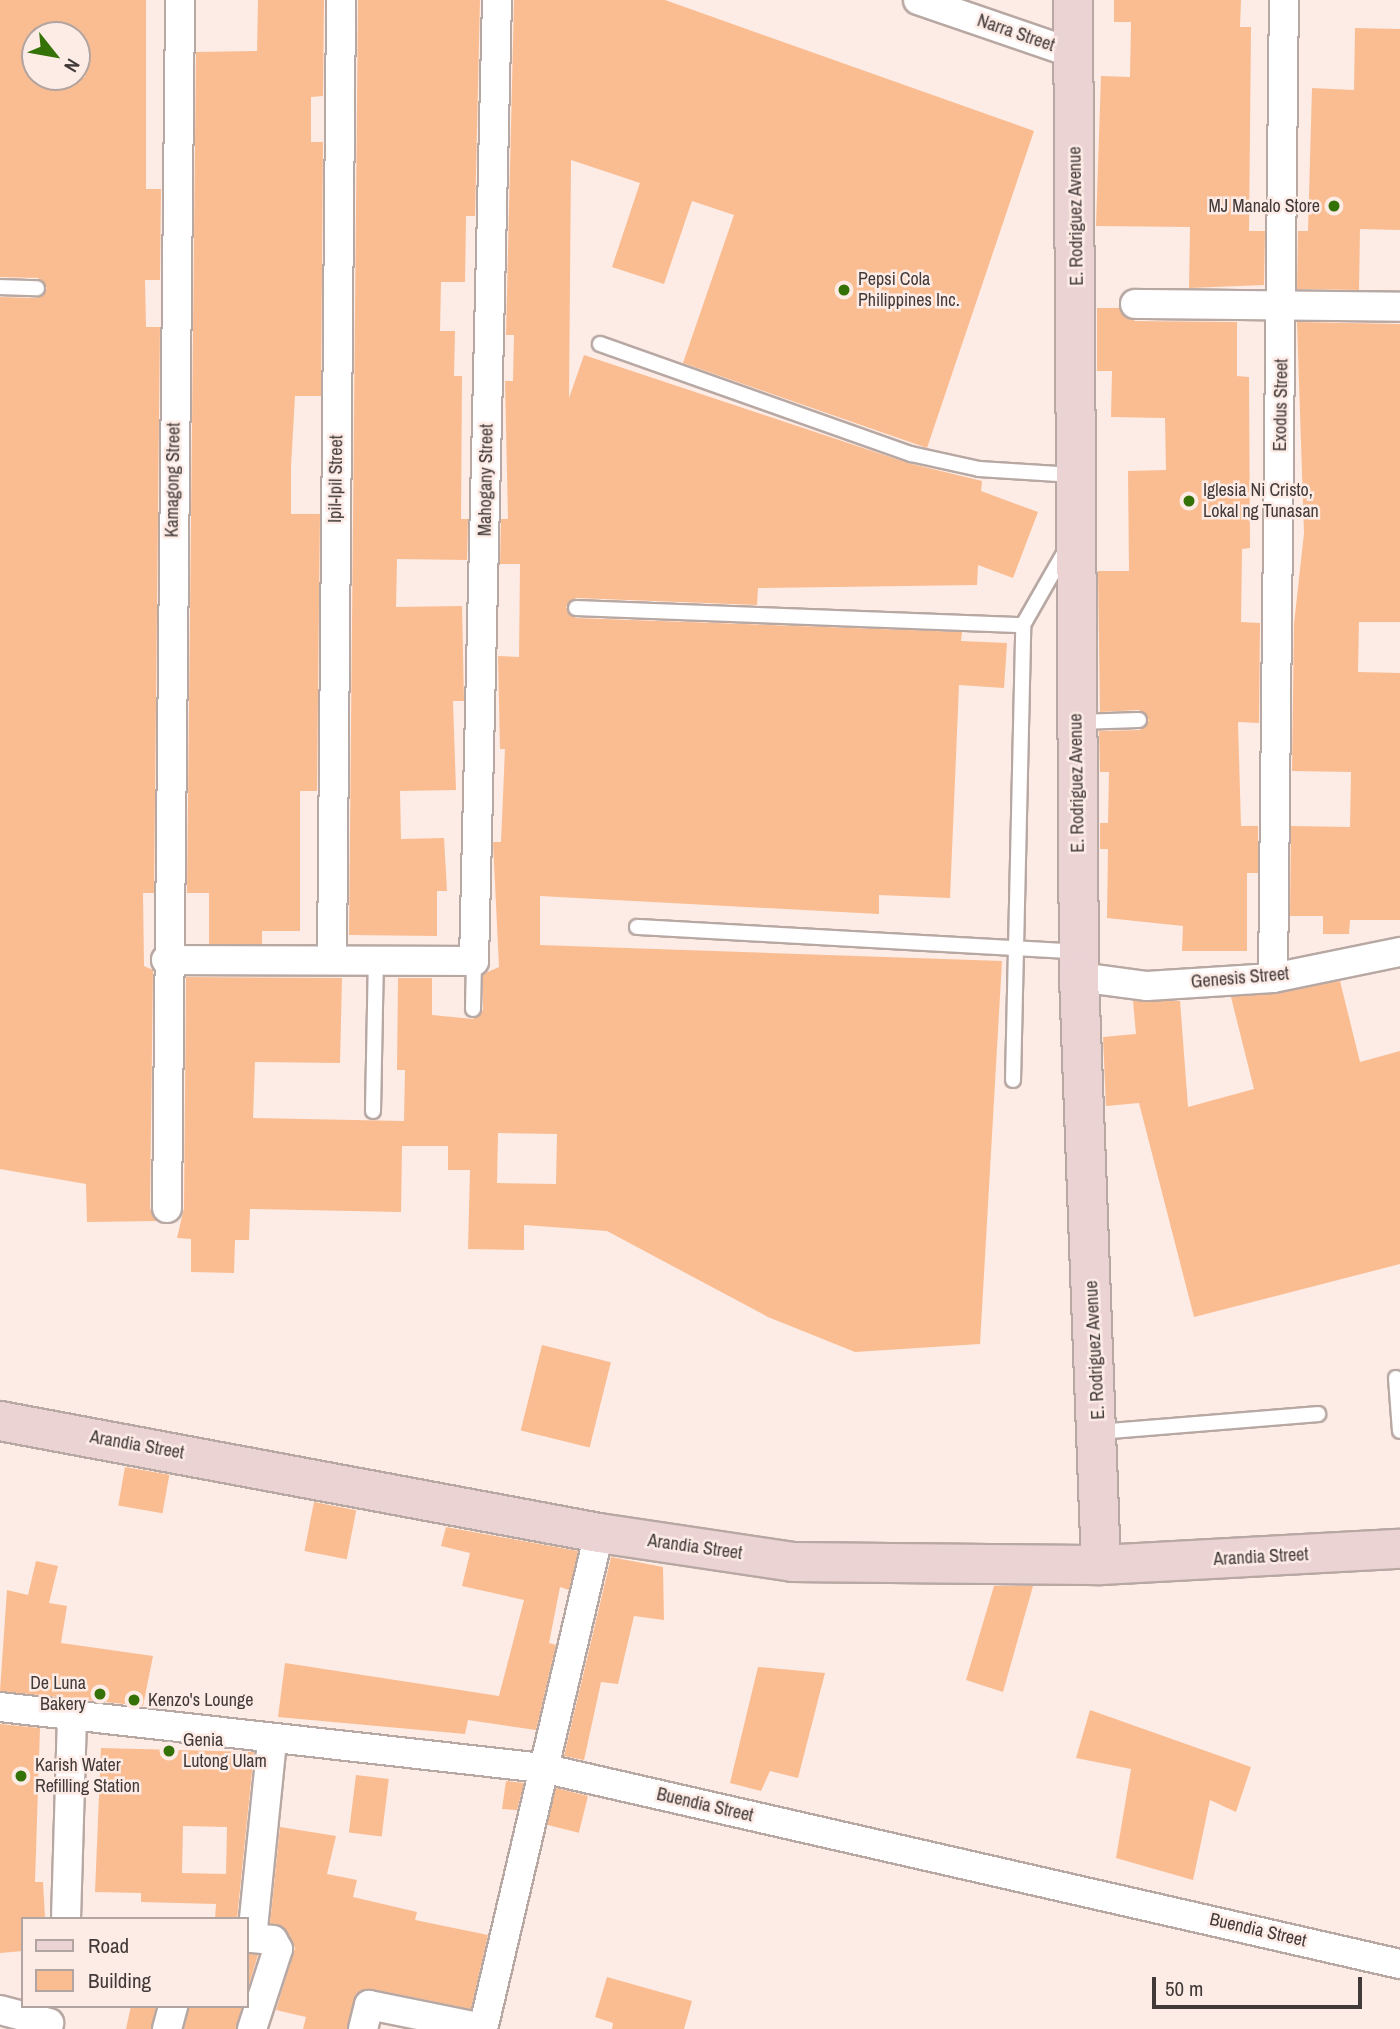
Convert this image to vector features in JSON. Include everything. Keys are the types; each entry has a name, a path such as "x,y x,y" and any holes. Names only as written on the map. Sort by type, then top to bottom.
{"street":[{"name":"Kamagong Street","path":"167,1208 166,960 180,0"},
{"name":"Ipil-Ipil Street","path":"332,958 341,0"},
{"name":"Mahogany Street","path":"474,961 497,0"},
{"name":"Narra Street","path":"918,0 1073,53"},
{"name":"E. Rodriguez Avenue","path":"1073,0 1074,538 1079,964 1099,1432 1101,1565"},
{"name":"Exodus Street","path":"1273,978 1284,0"},
{"path":"1135,304 1400,307"},
{"name":"Genesis Street","path":"1079,964 1147,986 1273,978 1400,951"},
{"path":"166,960 376,957 474,961"},
{"name":"Arandia Street","path":"0,1421 599,1533 792,1562 1101,1565 1400,1549"},
{"path":"363,2029 369,2005 483,2029 541,1768 599,1533"},
{"name":"Buendia Street","path":"0,1707 272,1741 541,1768 1400,1964"},
{"path":"66,1917 72,1714"},
{"path":"253,2029 278,1949 273,1940 250,1938 272,1741"},
{"path":"167,2029 172,2008"},
{"path":"0,2010 49,2019"}],"lane":[{"path":"0,287 37,288"},
{"path":"600,344 911,454 979,469 1074,475"},
{"path":"1013,1080 1023,625 1074,538"},
{"path":"576,608 1023,625"},
{"path":"1076,722 1139,720"},
{"path":"637,927 1016,950 1079,964"},
{"path":"373,1111 376,957"},
{"path":"472,1009 474,961"},
{"path":"1396,1378 1400,1430"},
{"path":"1099,1432 1318,1414"}],"building":[{"path":"0,0 146,0 146,189 161,189 160,280 145,280 146,327 160,327 154,893 143,893 144,966 153,970 150,1208 157,1221 87,1222 86,1184 0,1169 0,297 37,298 47,288 38,278 0,277"},
{"path":"258,0 324,0 323,96 311,97 311,142 323,142 321,396 295,396 291,467 291,514 320,514 317,791 300,791 300,931 262,931 262,944 209,944 209,893 187,893 196,52 257,51"},
{"path":"358,0 480,0 475,216 466,216 465,282 441,282 440,331 455,331 454,376 462,376 461,519 468,519 467,560 397,559 396,607 462,606 464,701 453,701 456,790 400,791 401,839 444,838 447,891 437,891 437,936 349,935"},
{"path":"514,0 665,0 1034,131 927,448 683,363 734,215 692,201 664,284 612,267 640,183 571,160 569,398 584,355 908,463 982,481 981,491 1038,512 1013,578 978,565 977,585 758,588 757,605 576,598 566,607 576,618 962,632 961,641 1007,643 1004,688 959,685 950,898 879,895 879,914 540,896 540,945 1002,961 980,1344 855,1352 768,1317 607,1231 524,1225 524,1250 468,1249 470,1170 448,1170 448,1146 402,1146 401,1212 250,1209 249,1240 235,1240 234,1273 191,1272 191,1239 177,1238 184,1208 186,977 342,978 340,1063 255,1062 253,1118 404,1121 405,1070 397,1070 398,978 432,978 432,1015 473,1019 483,1010 483,974 499,967 493,842 501,842 505,749 500,749 498,656 519,657 520,564 500,564 501,519 508,519 505,381 513,381 514,335 506,335","holes":["498,1133 557,1134 556,1184 497,1183"]},
{"path":"1114,0 1241,0 1240,27 1251,27 1249,231 1265,231 1264,285 1189,288 1190,227 1096,226 1101,76 1130,77 1131,22 1114,22"},
{"path":"1355,28 1400,29 1400,230 1360,229 1359,290 1297,289 1298,231 1308,231 1312,88 1354,90"},
{"path":"1097,308 1119,308 1135,321 1237,322 1237,376 1249,377 1250,548 1242,549 1241,622 1260,623 1259,723 1238,722 1241,826 1258,826 1258,873 1247,873 1247,951 1182,951 1183,926 1107,918 1108,849 1100,849 1100,823 1108,823 1109,772 1100,772 1099,731 1140,730 1149,720 1139,710 1100,712 1098,571 1129,571 1128,471 1166,470 1165,418 1111,417 1112,371 1097,371"},
{"path":"1297,322 1400,324 1400,622 1359,622 1358,672 1400,673 1400,920 1350,920 1349,934 1323,934 1323,916 1290,916 1291,826 1350,827 1351,772 1292,771 1294,624 1304,533"},
{"path":"1340,981 1360,1062 1400,1051 1400,1264 1194,1317 1139,1103 1106,1106 1103,1037 1136,1034 1133,1001 1180,1001 1188,1107 1254,1089 1231,997"},
{"path":"542,1345 611,1362 590,1448 521,1430"},
{"path":"125,1467 169,1475 163,1513 118,1505"},
{"path":"314,1502 356,1510 347,1559 304,1551"},
{"path":"446,1527 578,1551 569,1590 560,1587 549,1643 556,1645 536,1730 468,1720 465,1734 278,1717 285,1663 499,1696 524,1600 462,1586 470,1553 441,1546"},
{"path":"611,1557 663,1567 664,1620 634,1616 618,1684 601,1682 584,1760 564,1756"},
{"path":"36,1561 58,1566 49,1603 67,1606 61,1643 153,1656 143,1706 0,1691 7,1590 28,1595"},
{"path":"994,1586 1033,1586 1003,1692 966,1680"},
{"path":"758,1667 825,1673 798,1778 770,1771 761,1791 730,1783"},
{"path":"1090,1710 1251,1767 1236,1812 1210,1800 1193,1880 1116,1858 1131,1769 1076,1758"},
{"path":"0,1724 40,1728 35,1882 43,1882 45,1917 21,1917 21,1951 0,1953"},
{"path":"101,1748 254,1752 237,1917 215,1917 216,1904 141,1902 141,1893 95,1892","holes":["183,1826 227,1827 226,1874 182,1873"]},
{"path":"356,1775 389,1779 382,1837 349,1833"},
{"path":"506,1781 524,1783 517,1810 502,1809"},
{"path":"556,1788 588,1796 579,1833 547,1825"},
{"path":"280,1827 336,1836 327,1874 357,1880 353,1897 417,1912 415,1920 488,1935 471,2009 372,1989 356,1994 347,2029 303,2029 306,2017 276,2010 295,1948 283,1927 270,1923"},
{"path":"248,1953 258,1955 248,1988"},
{"path":"607,1977 692,2001 684,2029 612,2029 613,2023 595,2017"},
{"path":"131,2008 156,2008 151,2029 126,2029"},
{"path":"189,2008 241,2008 236,2029 184,2029"}],"place":[{"name":"MJ Manalo Store","path":"1334,206"},
{"name":"Pepsi Cola Philippines Inc.","path":"844,290"},
{"name":"Iglesia Ni Cristo, Lokal ng Tunasan","path":"1189,501"},
{"name":"De Luna Bakery","path":"100,1694"},
{"name":"Kenzo's Lounge","path":"134,1700"},
{"name":"Genia Lutong Ulam","path":"169,1751"},
{"name":"Karish Water Refilling Station","path":"21,1776"}]}
